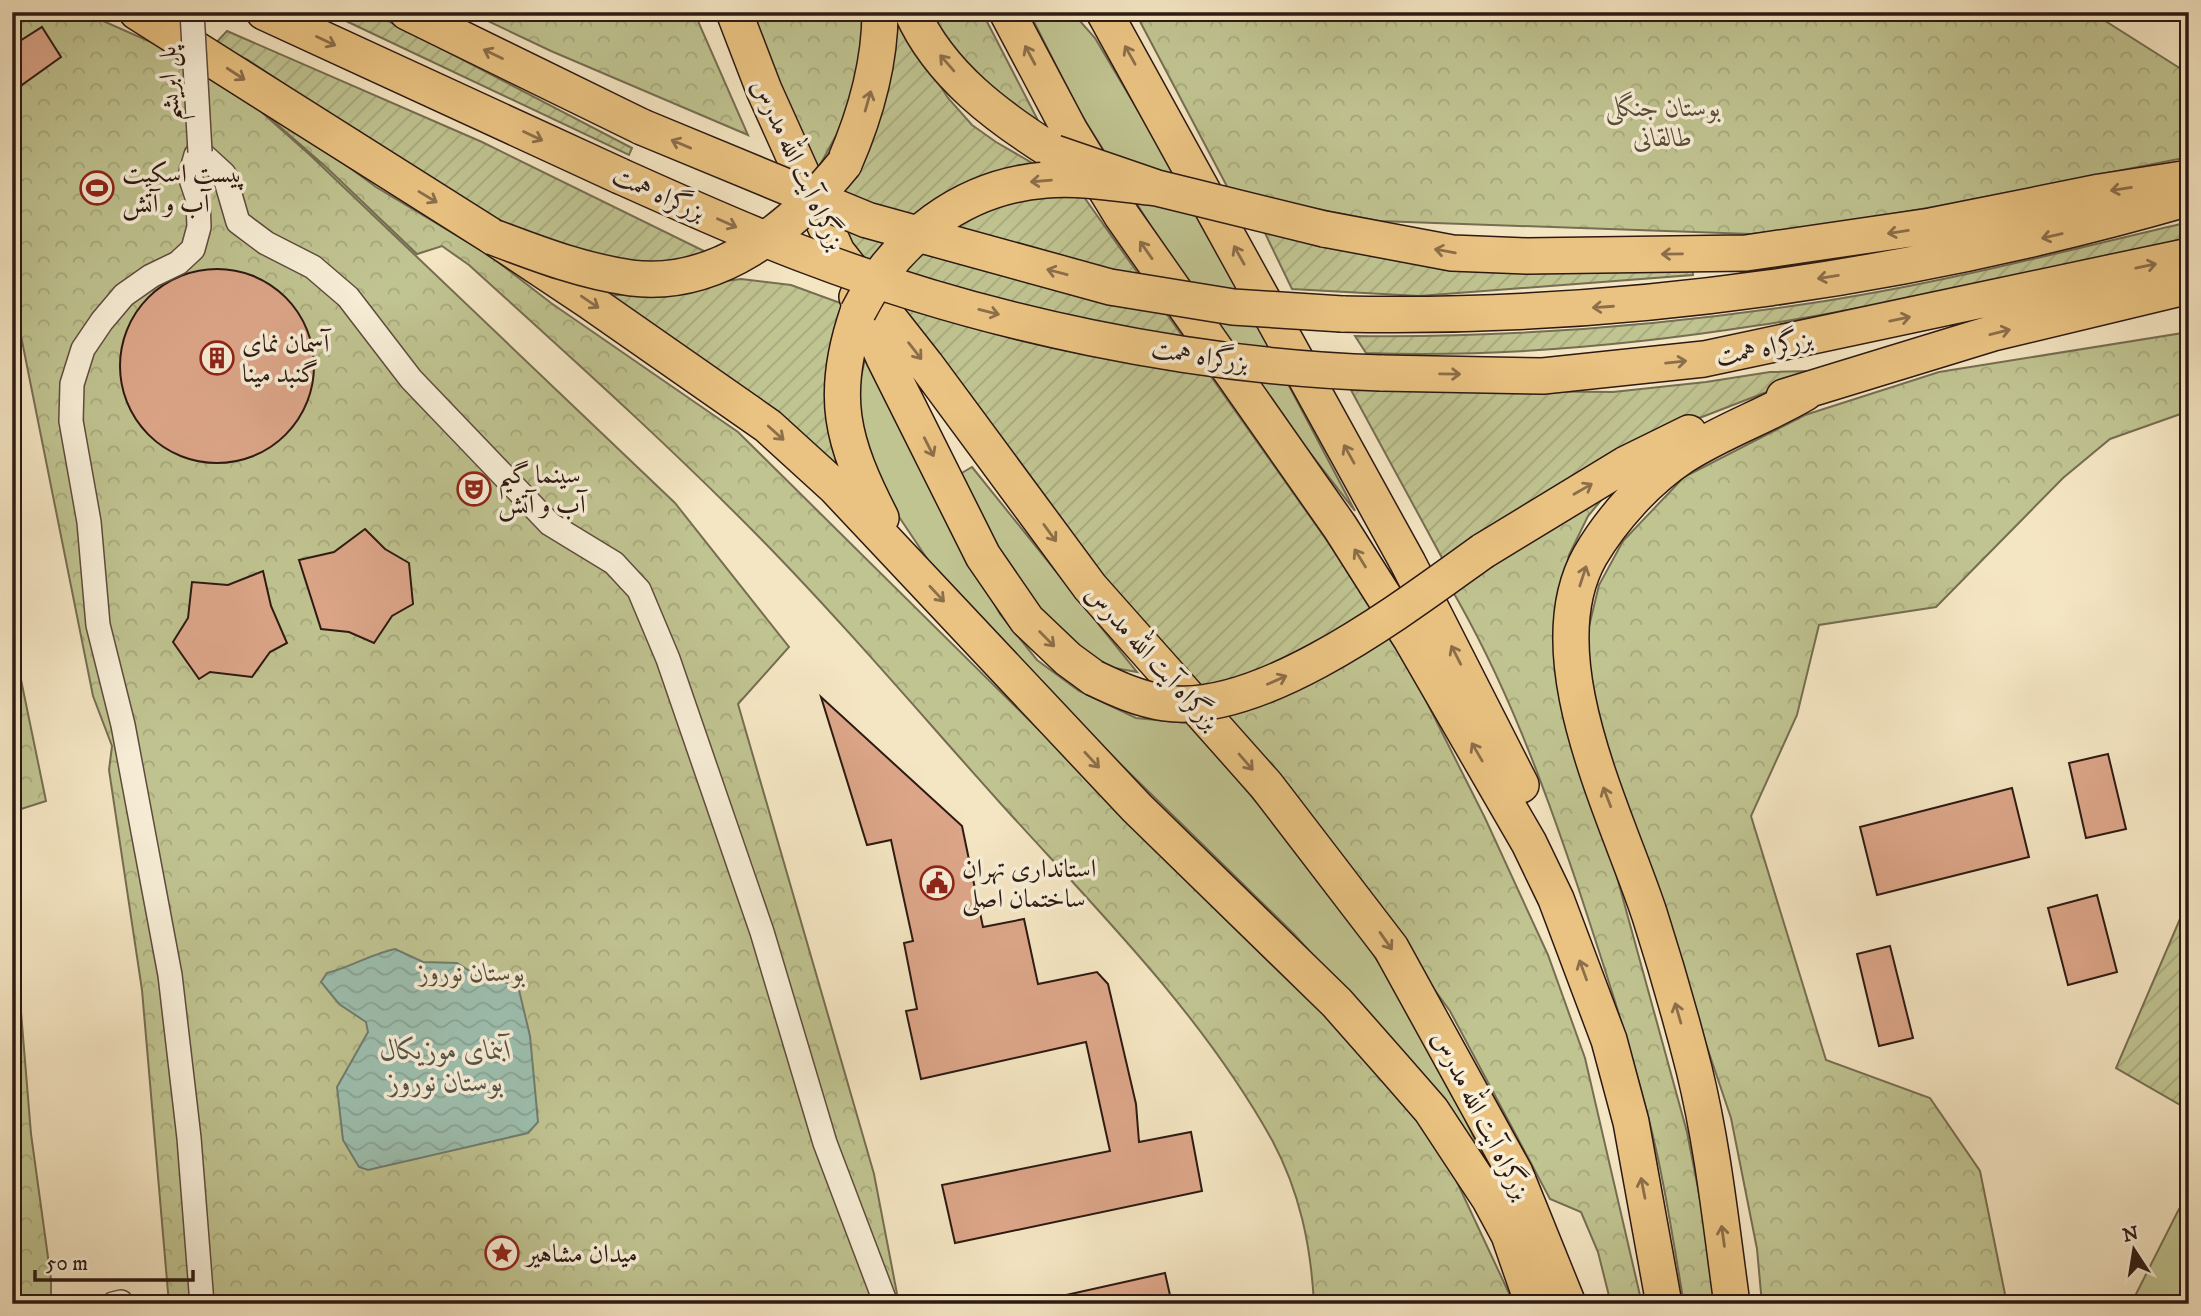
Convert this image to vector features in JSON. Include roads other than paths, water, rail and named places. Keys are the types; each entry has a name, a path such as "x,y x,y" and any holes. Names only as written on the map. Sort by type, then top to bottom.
{"highway":[{"path":"137,12 493,237 768,425 835,487 1137,808 1337,1003 1431,1110 1464,1157 1509,1236 1533,1304"},
{"name":"بزرگراه همت","path":"264,12 620,176 811,257 981,310 1119,343 1285,368 1543,376 1704,359 2189,256"},
{"name":"بزرگراه همت","path":"407,12 642,127 867,220 1110,287 1233,307 1342,314 1443,316 1627,305 1758,288 1971,254 2077,230 2189,198"},
{"name":"بزرگراه آیت الله مدرس","path":"734,12 764,90 837,253 926,365 1090,587 1266,785 1391,948 1509,1160 1568,1304"},
{"path":"493,237 569,265 633,278 692,273 748,252 794,218 820,194 844,164 859,131 870,91 880,12"},
{"path":"912,12 927,40 988,108 1055,153 1157,188 1324,229 1452,253 1527,256 1746,253 1931,226 2099,192 2189,178"},
{"path":"1007,12 1070,131 1122,216 1340,527 1411,639 1529,843 1556,899"},
{"path":"1104,12 1408,563 1524,792 1556,899 1615,1063 1631,1122 1664,1304"},
{"path":"897,552 856,471 841,404 842,368 858,312 898,253 933,221 980,195 1014,184 1077,179 1157,188"},
{"path":"837,253 884,358 983,556 1027,620 1068,659 1094,678 1122,691 1166,703 1216,699 1255,689 1326,656 1574,494 1675,439 1763,402 1805,393 1993,333 2189,286"},
{"path":"1732,1304 1712,1151 1694,1068 1651,917 1591,751 1575,682 1572,629 1574,602 1588,559 1606,531 1633,500 1683,457 1805,393"}],"street":[{"name":"پل ابریشم","path":"192,12 200,152 196,155 190,176 198,200 199,226 193,249 177,263 151,276 124,295 102,321 83,349 79,360 72,384 71,421 89,522 98,625 123,725 170,975 189,1138 202,1304"},
{"path":"200,152 224,174 238,222 266,243 313,267 348,297 411,379 550,524 614,563 639,590 668,659 762,932 825,1143 886,1304"}],"water":[{"name":"آبنمای موزیکال بوستان نوروز","path":"395,949 423,962 457,963 476,975 508,983 519,990 530,1036 538,1122 528,1133 368,1170 359,1167 343,1140 337,1087 368,1032 366,1022 339,1004 321,982 327,973"}],"place":[{"name":"پیست اسکیت آب و آتش","path":"97,188"},
{"name":"آسمان نمای گنبد مینا","path":"217,358"},
{"name":"سینما گیم آب و آتش","path":"474,489"},
{"name":"استانداری تهران ساختمان اصلی","path":"937,883"},
{"name":"میدان مشاهیر","path":"502,1253"}],"park label":[{"name":"بوستان جنگلی طالقانی","path":"1663,122"},
{"name":"بوستان نوروز","path":"472,972"}]}
